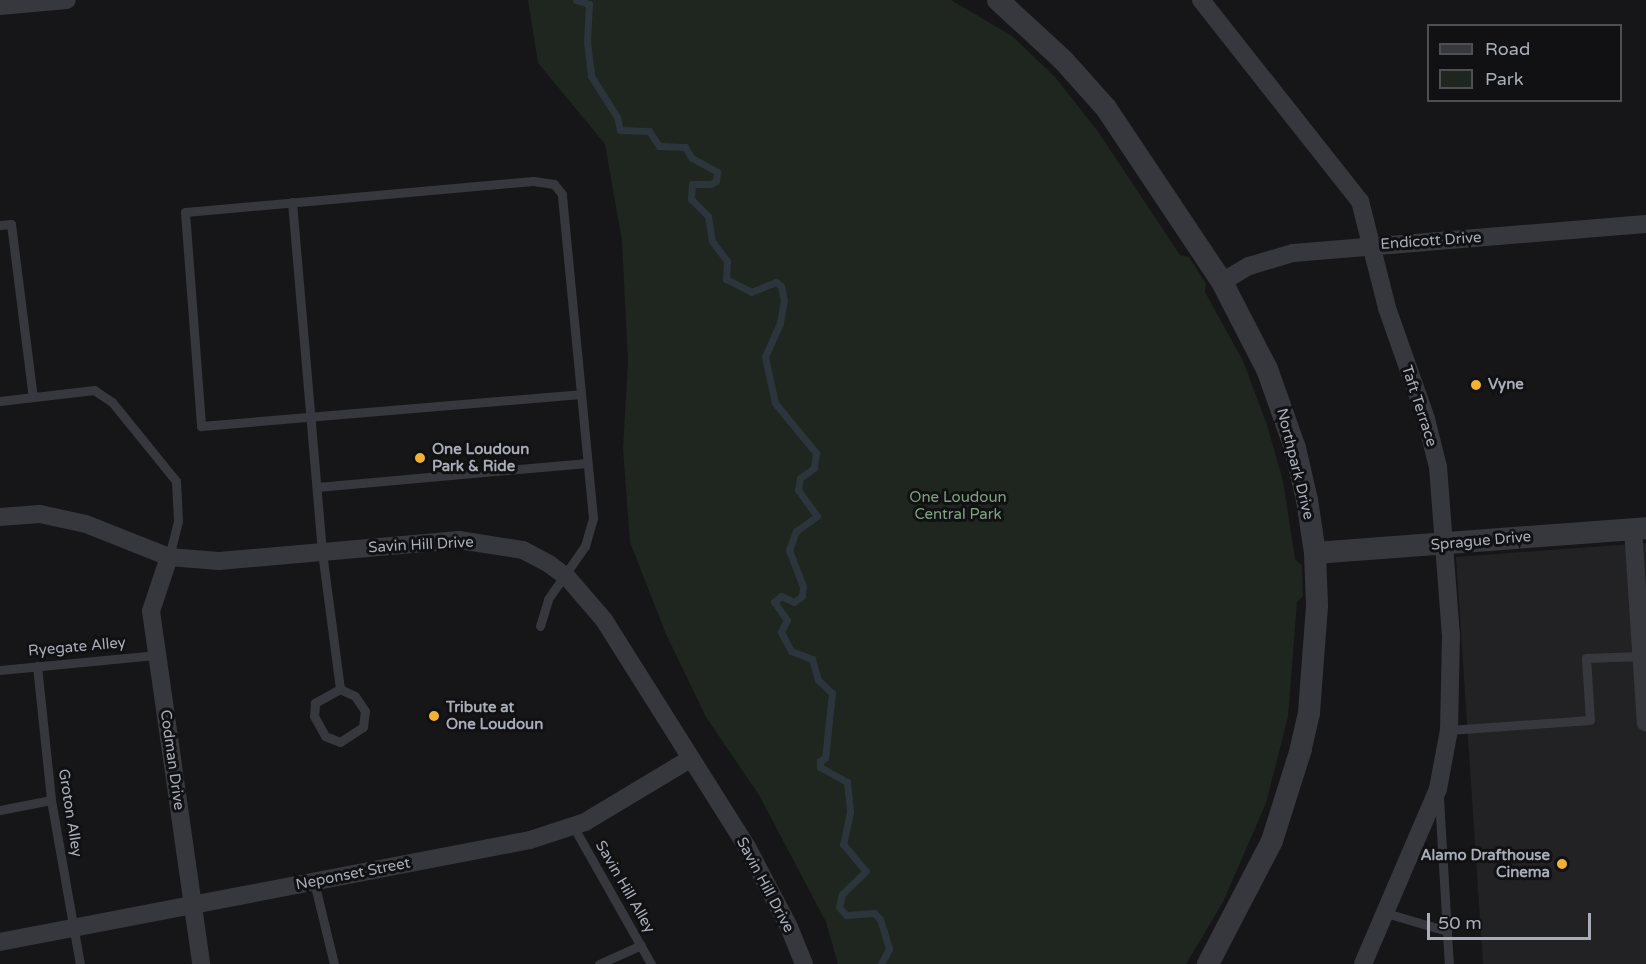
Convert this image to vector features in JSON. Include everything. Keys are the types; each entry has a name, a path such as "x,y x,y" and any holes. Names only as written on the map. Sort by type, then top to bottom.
{"street":[{"path":"0,6 67,0"},
{"name":"Northpark Drive","path":"998,0 1064,61 1106,108 1222,282 1241,314 1283,410 1306,500 1315,553 1315,654 1301,749 1272,841 1208,964"},
{"name":"Taft Terrace","path":"1201,0 1348,182 1360,201 1373,245 1387,308 1426,419 1436,458 1451,635 1449,730 1438,789 1363,964"},
{"name":"Endicott Drive","path":"1222,282 1273,257 1373,245 1646,224"},
{"name":"Savin Hill Drive","path":"0,517 40,514 86,524 169,558 219,561 459,540 493,543 523,550 567,577 604,620 747,847 789,927 804,964"},
{"path":"1640,528 1642,656 1646,723"},
{"name":"Sprague Drive","path":"1315,553 1640,528"},
{"name":"Codman Drive","path":"169,558 151,611 201,964"},
{"name":"Neponset Street","path":"0,942 530,840 573,826 690,759"}],"lane":[{"path":"540,626 548,599 567,577 585,546 592,518 581,394 562,194 554,184 533,181 185,212 201,426 581,394"},
{"path":"292,202 322,552 340,689"},
{"path":"0,225 11,224 33,397"},
{"path":"0,401 94,390 112,402 176,481 178,521 169,558"},
{"path":"317,487 587,463"},
{"name":"Ryegate Alley","path":"0,670 157,655"},
{"path":"1449,730 1590,720 1586,658 1642,656"},
{"name":"Groton Alley","path":"37,666 51,800 80,964"},
{"path":"340,689 355,696 365,711 363,727 354,736 340,742 325,736 314,716 315,703 340,689"},
{"path":"1438,789 1449,964"},
{"path":"0,810 51,800"},
{"name":"Savin Hill Alley","path":"573,826 651,964"},
{"path":"314,882 334,964"},
{"path":"1386,913 1447,931"},
{"path":"599,964 641,945"}],"shaded area":[{"path":"1646,543 1646,964 1483,964 1456,557"}],"green space":[{"name":"One Loudoun Central Park","path":"528,0 951,0 1012,36 1055,77 1097,130 1180,255 1189,257 1206,284 1205,292 1243,361 1267,425 1283,481 1295,559 1302,565 1303,596 1297,602 1288,717 1266,803 1223,902 1186,964 838,964 826,922 759,795 706,717 666,634 630,542 623,449 628,362 622,241 605,144 538,63"}],"waterway":[{"path":"576,0 589,4 587,42 591,76 617,117 620,130 649,131 659,146 685,147 692,158 717,172 716,181 711,184 692,184 691,199 708,216 712,241 727,261 726,279 751,292 776,282 781,286 784,300 780,323 765,357 775,403 816,453 814,468 800,478 798,490 817,516 796,531 789,550 803,586 802,596 794,602 781,596 774,602 787,620 781,632 791,651 812,659 818,680 832,693 825,758 820,761 820,767 847,782 850,812 843,844 866,871 842,894 839,907 846,915 874,913 880,919 889,949 881,964"}],"place":[{"name":"Vyne","path":"1476,385"},
{"name":"One Loudoun Park & Ride","path":"420,458"},
{"name":"Tribute at One Loudoun","path":"434,716"},
{"name":"Alamo Drafthouse Cinema","path":"1562,864"}]}
